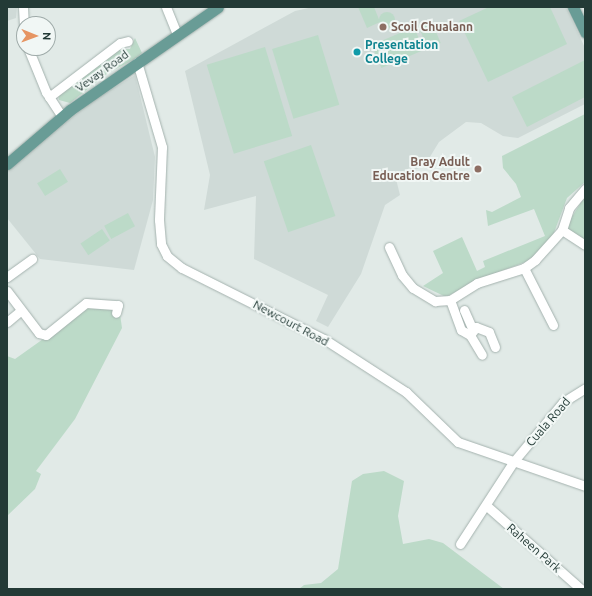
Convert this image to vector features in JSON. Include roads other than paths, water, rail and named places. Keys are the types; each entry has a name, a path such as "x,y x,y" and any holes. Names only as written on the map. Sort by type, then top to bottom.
{"main road":[{"name":"Vevay Road","path":"7,164 62,117 137,62 218,7"},
{"path":"573,7 585,32"}],"street":[{"path":"166,7 177,34"},
{"path":"49,97 120,43 128,41"},
{"path":"31,56 49,97 62,117"},
{"name":"Newcourt Road","path":"137,62 162,147 159,220 161,244 167,256 182,268 324,339 406,392 458,442 585,486"},
{"path":"389,247 402,275 413,288 435,300 450,300 477,283 524,268 550,247 562,230 569,208 585,189"},
{"path":"562,230 585,245"},
{"path":"7,277 32,259"},
{"path":"524,268 553,325"},
{"path":"7,291 20,311 39,333 46,335 86,303 118,305 116,313"},
{"path":"450,300 456,323 471,332"},
{"path":"464,310 471,332 482,355"},
{"path":"7,322 20,311"},
{"path":"471,332 476,327 489,332 495,348"},
{"name":"Cuala Road","path":"460,544 488,507 514,461 563,402 585,388"},
{"name":"Raheen Park","path":"488,507 581,589"}],"place":[{"name":"Scoil Chualann","path":"383,27"},
{"name":"Presentation College","path":"357,52"},
{"name":"Bray Adult Education Centre","path":"478,169"}]}
